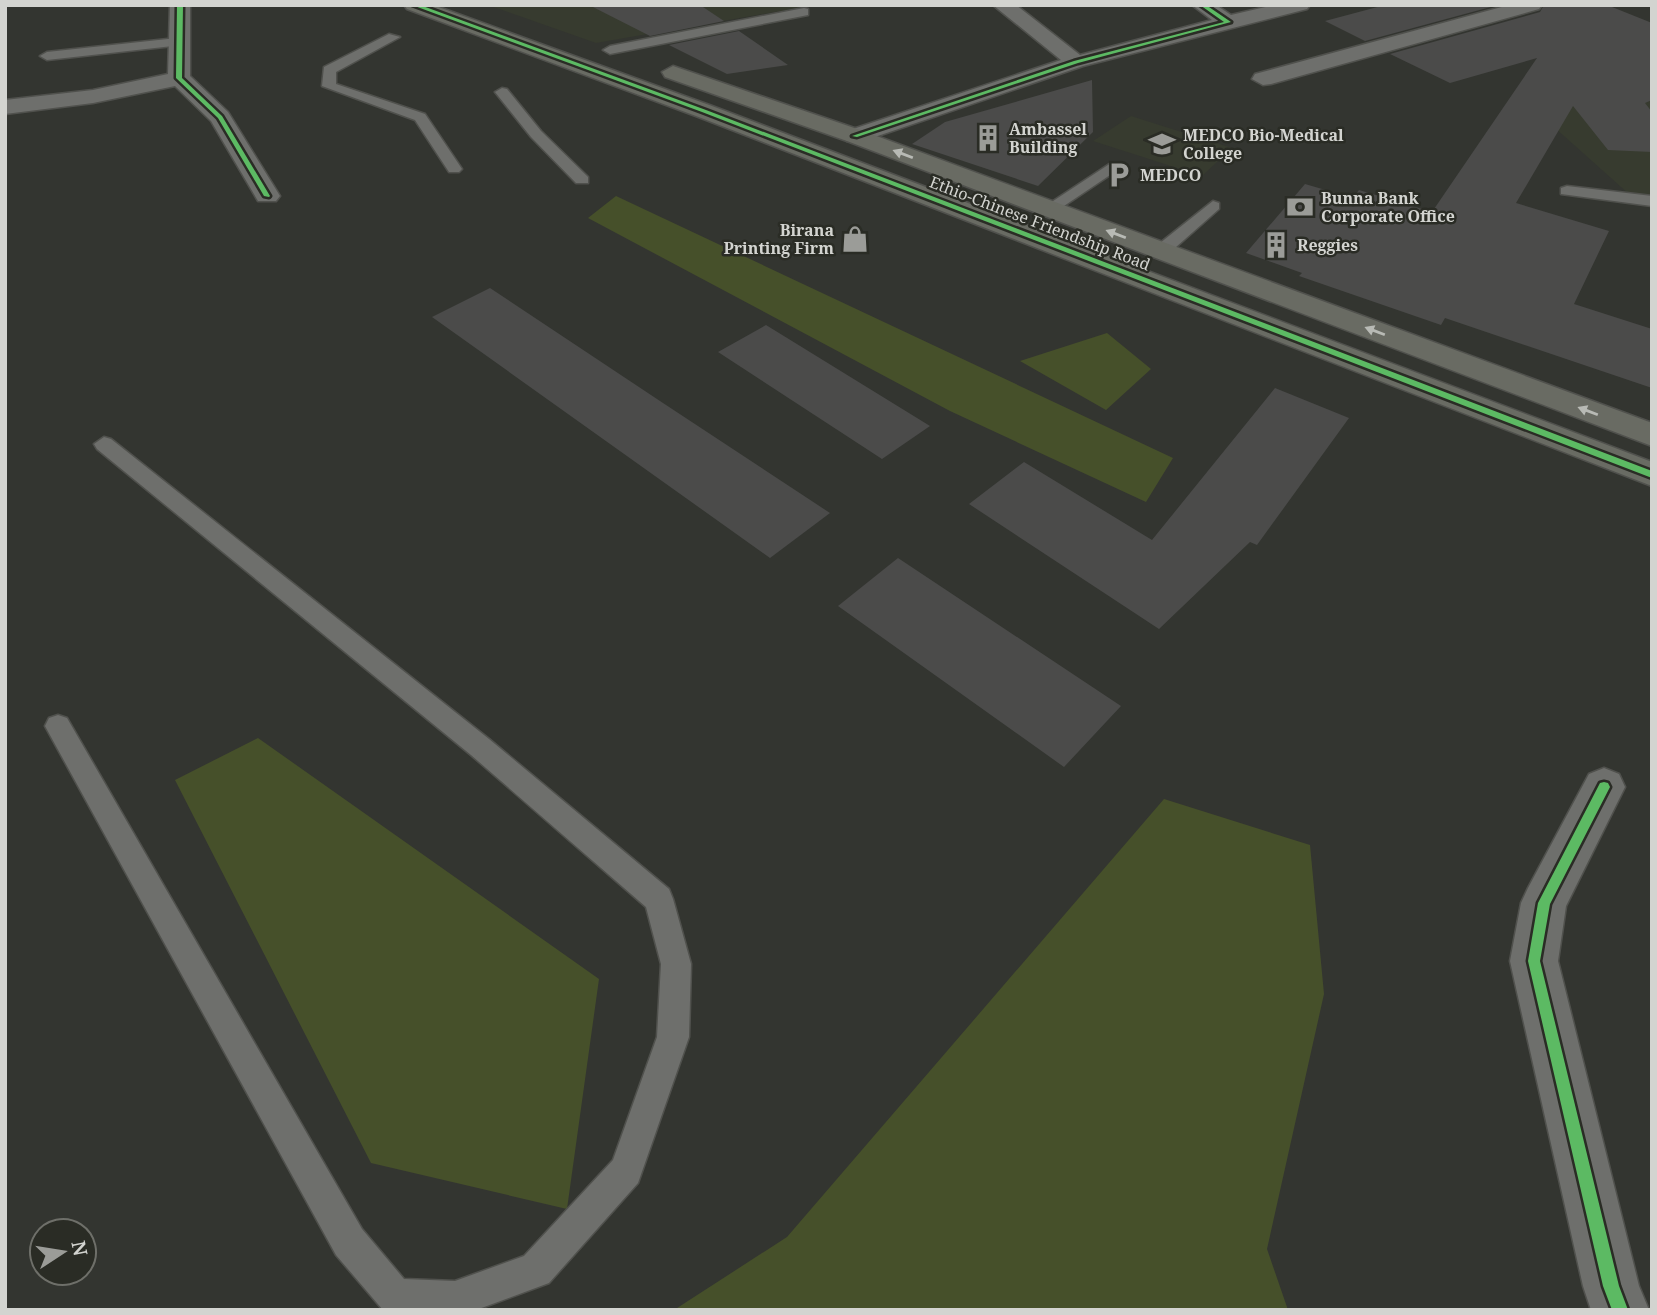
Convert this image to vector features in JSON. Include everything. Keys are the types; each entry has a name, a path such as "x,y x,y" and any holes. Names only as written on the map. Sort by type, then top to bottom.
{"main road":[{"name":"Ethio-Chinese Friendship Road","path":"414,5 704,111 1652,475"},
{"name":"Ethio-Chinese Friendship Road","path":"481,5 855,136 1652,435"}],"street":[{"path":"180,5 177,41 179,78 220,117 267,196"},
{"path":"1003,5 1076,62"},
{"path":"1202,5 1228,22"},
{"path":"855,136 1076,62 1300,5"},
{"path":"1263,79 1532,5"},
{"path":"5,107 96,99 179,78"},
{"path":"1604,787 1544,904 1534,961 1611,1286 1620,1310"}],"lane":[{"path":"610,50 804,12"},
{"path":"394,37 330,70 329,86 420,117 454,169"},
{"path":"47,57 177,41"},
{"path":"502,92 536,134 582,180"},
{"path":"1049,209 1111,168"},
{"path":"1567,191 1652,201"},
{"path":"1161,251 1213,206"},
{"path":"58,726 349,1242 396,1297 455,1299 536,1270 626,1171 673,1037 676,964 659,899 480,747 104,444"}],"shaded area":[{"path":"488,5 815,5 596,43"},
{"path":"1652,49 1652,207 1630,195 1518,95"},
{"name":"MEDCO Bio-Medical College","path":"1131,116 1232,148 1202,176 1093,141"}],"green space":[{"path":"616,196 1173,458 1146,502 950,411 588,218"},
{"path":"1107,333 1151,369 1106,410 1020,361"},
{"path":"258,738 599,979 567,1209 371,1163 175,780"},
{"path":"1164,799 1310,845 1324,994 1267,1249 1288,1310 674,1310 787,1237"}],"building":[{"path":"589,5 700,5 724,21 650,36"},
{"path":"1385,5 1498,5 1365,41 1325,21"},
{"path":"1544,5 1607,5 1652,23 1652,100 1645,103 1652,112 1652,152 1608,150 1573,106 1516,203 1609,231 1574,304 1652,329 1652,388 1445,318 1441,325 1299,276 1302,273 1246,253 1305,184 1353,198 1359,190 1432,212 1537,58 1450,83 1390,54 1540,12"},
{"path":"739,31 788,65 727,74 669,45"},
{"name":"Ambassel Building","path":"1092,80 1093,132 1038,186 912,144 945,122"},
{"path":"490,288 830,513 770,558 432,317"},
{"path":"766,325 930,426 882,459 718,352"},
{"path":"1275,388 1349,418 1257,545 1250,542 1159,629 969,504 1024,462 1152,540"},
{"path":"898,558 1121,706 1064,767 838,606"}],"cycle path":[{"path":"180,5 179,78 220,117 267,196"},
{"path":"414,5 704,111 1652,475"},
{"path":"855,136 1076,62 1228,22 1202,5"},
{"path":"1604,787 1544,903 1534,961 1611,1286 1620,1310"}],"place":[{"name":"Ambassel Building","path":"988,138"},
{"name":"MEDCO Bio-Medical College","path":"1162,144"},
{"name":"MEDCO","path":"1119,175"},
{"name":"Bunna Bank Corporate Office","path":"1300,207"},
{"name":"Birana Printing Firm","path":"855,239"},
{"name":"Reggies","path":"1276,245"}]}
